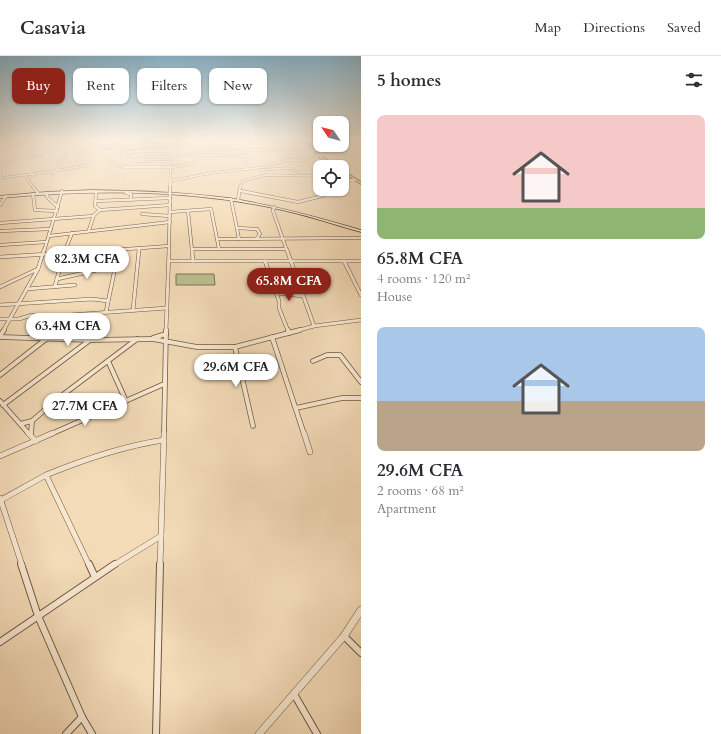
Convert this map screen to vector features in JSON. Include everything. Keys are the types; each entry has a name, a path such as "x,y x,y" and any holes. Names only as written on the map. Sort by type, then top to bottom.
{"main road":[{"path":"349,176 361,183"},
{"path":"0,197 46,192 62,193 117,190 231,199 312,216 361,231"}],"street":[{"path":"0,178 56,171"},
{"path":"52,175 56,171"},
{"path":"156,734 164,440 164,384 170,246 170,171"},
{"path":"170,181 211,172 228,171"},
{"path":"296,171 298,172 299,176"},
{"path":"36,174 27,179 38,193"},
{"path":"238,200 242,182 264,175 313,176"},
{"path":"350,180 356,180"},
{"path":"241,191 298,202 322,196"},
{"path":"46,192 48,198 58,207"},
{"path":"96,192 95,206 100,210"},
{"path":"131,200 130,193 62,193 38,268 0,337 46,340 91,340 153,338 166,334"},
{"path":"33,194 35,210 57,211"},
{"path":"96,201 131,200 170,195"},
{"path":"0,205 6,196"},
{"path":"231,199 239,239"},
{"path":"89,230 93,216 100,210 170,205"},
{"path":"274,207 273,211 314,326"},
{"path":"142,214 156,216 211,209 212,222 219,249"},
{"path":"188,211 192,261"},
{"path":"0,223 93,216"},
{"path":"49,236 89,230 170,222"},
{"path":"237,228 257,229 260,234 256,239"},
{"path":"0,231 51,229"},
{"path":"55,286 64,252 72,233"},
{"path":"217,239 361,238"},
{"path":"0,245 46,242"},
{"path":"0,257 170,246"},
{"path":"132,310 139,248"},
{"path":"106,312 114,266 114,249"},
{"path":"192,249 286,249"},
{"path":"169,261 361,261"},
{"path":"265,261 279,301 279,308 289,333"},
{"path":"344,261 361,296"},
{"path":"57,279 114,266"},
{"path":"0,287 38,268"},
{"path":"27,289 75,285"},
{"path":"276,293 303,296"},
{"path":"0,305 92,299 108,301"},
{"path":"0,319 19,319 32,315 70,315 167,308"},
{"path":"153,338 166,342 197,347 235,347 314,326 361,320"},
{"path":"272,337 310,452"},
{"path":"20,424 32,421 60,397 137,339"},
{"path":"0,375 46,340"},
{"path":"36,441 2,403 91,340"},
{"path":"235,347 253,426"},
{"path":"313,361 327,355 340,355 361,382"},
{"path":"108,362 126,401"},
{"path":"0,456 164,384"},
{"path":"296,408 342,398 361,398"},
{"path":"31,434 32,421"},
{"path":"92,734 82,717 38,616 0,499 46,475 90,457 136,444 164,440"},
{"path":"46,475 95,577"},
{"path":"0,642 95,577 161,536"},
{"path":"259,734 344,636 361,610"},
{"path":"344,636 361,653"},
{"path":"294,694 317,734"},
{"path":"66,734 82,717"}],"green space":[{"path":"176,274 214,274 215,285 176,285"}]}
